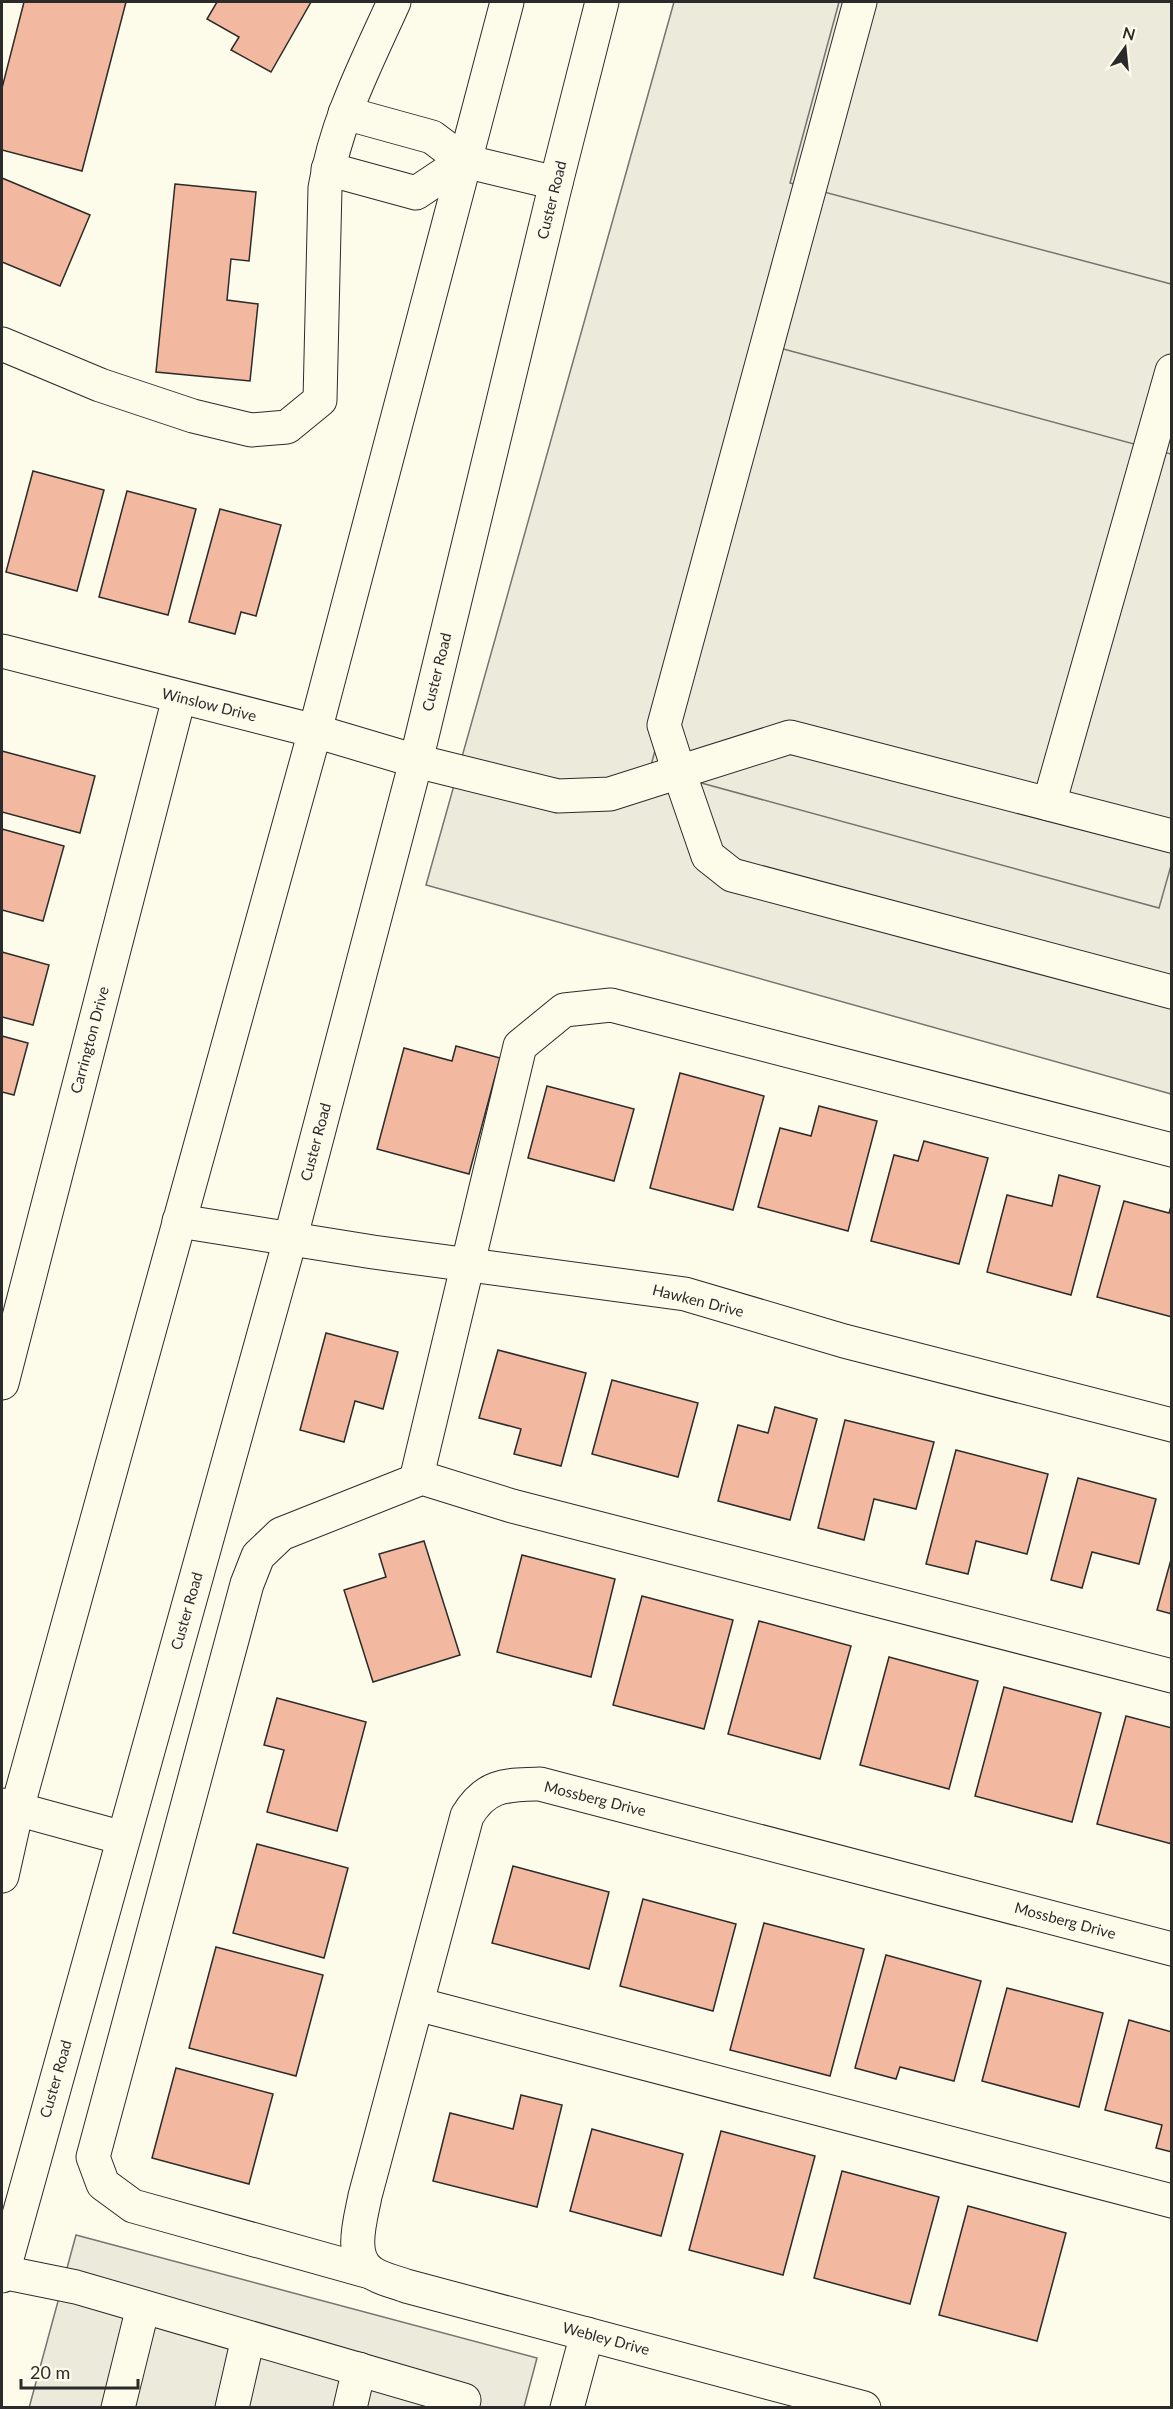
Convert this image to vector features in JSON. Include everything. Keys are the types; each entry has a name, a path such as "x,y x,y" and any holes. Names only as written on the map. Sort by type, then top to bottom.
{"main road":[{"path":"2,344 100,385 193,416 251,430 287,427 320,400 325,212 330,154 345,112 394,2"},
{"path":"2,1876 9,1807 179,1221 315,731 507,2"},
{"name":"Custer Road","path":"2,2274 290,1240 416,761 602,2"},
{"path":"860,2 664,725 708,856 732,875 1172,992"},
{"path":"345,112 432,137 464,161 556,183"},
{"path":"328,169 416,193 464,161"},
{"path":"1049,804 1172,371"},
{"name":"Winslow Drive","path":"2,651 315,731 416,761 558,796 610,794 790,737 1172,836"},
{"name":"Carrington Drive","path":"2,1383 179,698"},
{"path":"416,1480 520,1046 564,1010 611,1005 1172,1150"},
{"name":"Hawken Drive","path":"179,1221 468,1266 685,1294 844,1341 1172,1425"},
{"path":"416,1480 422,1478 512,1506 1172,1676"},
{"name":"Webley Drive","path":"416,1480 281,1534 258,1556 247,1584 93,2157 103,2184 133,2206 364,2263 406,2286 844,2405"},
{"name":"Mossberg Drive","path":"364,2263 358,2232 365,2196 468,1816 476,1802 490,1790 540,1784 1172,1949"},
{"path":"9,1807 123,1838"},
{"path":"417,2004 1172,2201"},
{"path":"2,2274 76,2288 360,2369 464,2400 462,2408"},
{"path":"118,2408 143,2307"},
{"path":"567,2408 587,2334"},
{"path":"232,2408 248,2338"},
{"path":"350,2408 360,2369"}],"shaded area":[{"path":"674,2 1171,2 1171,1094 426,885"},
{"path":"839,2 1171,2 1171,284 790,183"},
{"path":"765,344 1171,454 1172,862 1159,908 650,769"},
{"path":"76,2235 537,2358 524,2407 29,2408"}],"building":[{"path":"24,2 126,2 82,171 2,150 2,88"},
{"path":"217,2 311,2 271,72 231,50 239,37 207,19"},
{"path":"2,178 90,215 60,286 2,262"},
{"path":"175,184 256,192 249,261 231,259 227,300 258,304 250,381 156,372"},
{"path":"33,471 104,490 77,591 6,572"},
{"path":"127,491 196,509 168,615 99,597"},
{"path":"220,509 281,525 256,616 241,612 235,634 189,622"},
{"path":"2,751 95,776 80,833 2,812"},
{"path":"2,829 64,846 43,921 2,910"},
{"path":"2,952 49,965 33,1025 2,1017"},
{"path":"2,1036 28,1043 14,1095 2,1092"},
{"path":"456,1046 500,1058 469,1174 377,1149 404,1048 452,1061"},
{"path":"680,1073 764,1096 733,1210 650,1188"},
{"path":"547,1086 634,1109 614,1181 528,1158"},
{"path":"819,1106 877,1121 848,1231 758,1207 780,1128 811,1136"},
{"path":"924,1141 988,1158 959,1264 871,1241 894,1155 918,1161"},
{"path":"1059,1175 1100,1186 1071,1295 987,1272 1007,1195 1052,1206"},
{"path":"1124,1201 1169,1213 1172,1203 1172,1317 1097,1297"},
{"path":"326,1333 398,1352 383,1409 355,1401 344,1442 300,1430"},
{"path":"498,1350 586,1373 561,1466 514,1454 521,1429 479,1418"},
{"path":"612,1380 698,1403 678,1477 592,1454"},
{"path":"775,1407 817,1419 790,1520 718,1501 738,1425 768,1433"},
{"path":"845,1420 934,1442 916,1509 874,1499 864,1540 818,1528"},
{"path":"956,1450 1048,1474 1027,1554 976,1541 968,1574 926,1564"},
{"path":"1078,1478 1156,1499 1139,1564 1092,1552 1082,1588 1051,1580"},
{"path":"424,1541 460,1655 373,1682 344,1590 386,1577 379,1554"},
{"path":"522,1555 615,1579 591,1677 497,1652"},
{"path":"1172,1556 1172,1614 1157,1610"},
{"path":"642,1596 733,1620 704,1729 613,1705"},
{"path":"759,1621 851,1646 820,1759 728,1734"},
{"path":"889,1657 978,1681 949,1789 860,1765"},
{"path":"1004,1687 1101,1713 1072,1822 975,1796"},
{"path":"277,1698 366,1722 337,1831 267,1812 284,1750 264,1745"},
{"path":"1126,1716 1172,1728 1172,1844 1097,1824"},
{"path":"257,1844 348,1868 324,1958 233,1933"},
{"path":"513,1866 609,1892 589,1969 492,1943"},
{"path":"643,1899 736,1924 713,2011 620,1986"},
{"path":"764,1923 864,1949 830,2076 730,2050"},
{"path":"216,1947 323,1975 296,2076 189,2048"},
{"path":"886,1955 981,1981 954,2081 900,2067 896,2079 855,2068"},
{"path":"1007,1988 1103,2013 1079,2107 982,2081"},
{"path":"1129,2020 1172,2032 1172,2152 1156,2148 1162,2125 1105,2110"},
{"path":"176,2068 273,2094 249,2184 152,2158"},
{"path":"521,2095 562,2105 537,2207 433,2181 450,2113 513,2129"},
{"path":"592,2129 683,2154 661,2236 570,2211"},
{"path":"721,2131 815,2156 783,2275 689,2250"},
{"path":"842,2171 939,2197 910,2304 814,2278"},
{"path":"968,2206 1066,2233 1037,2341 939,2315"}]}
